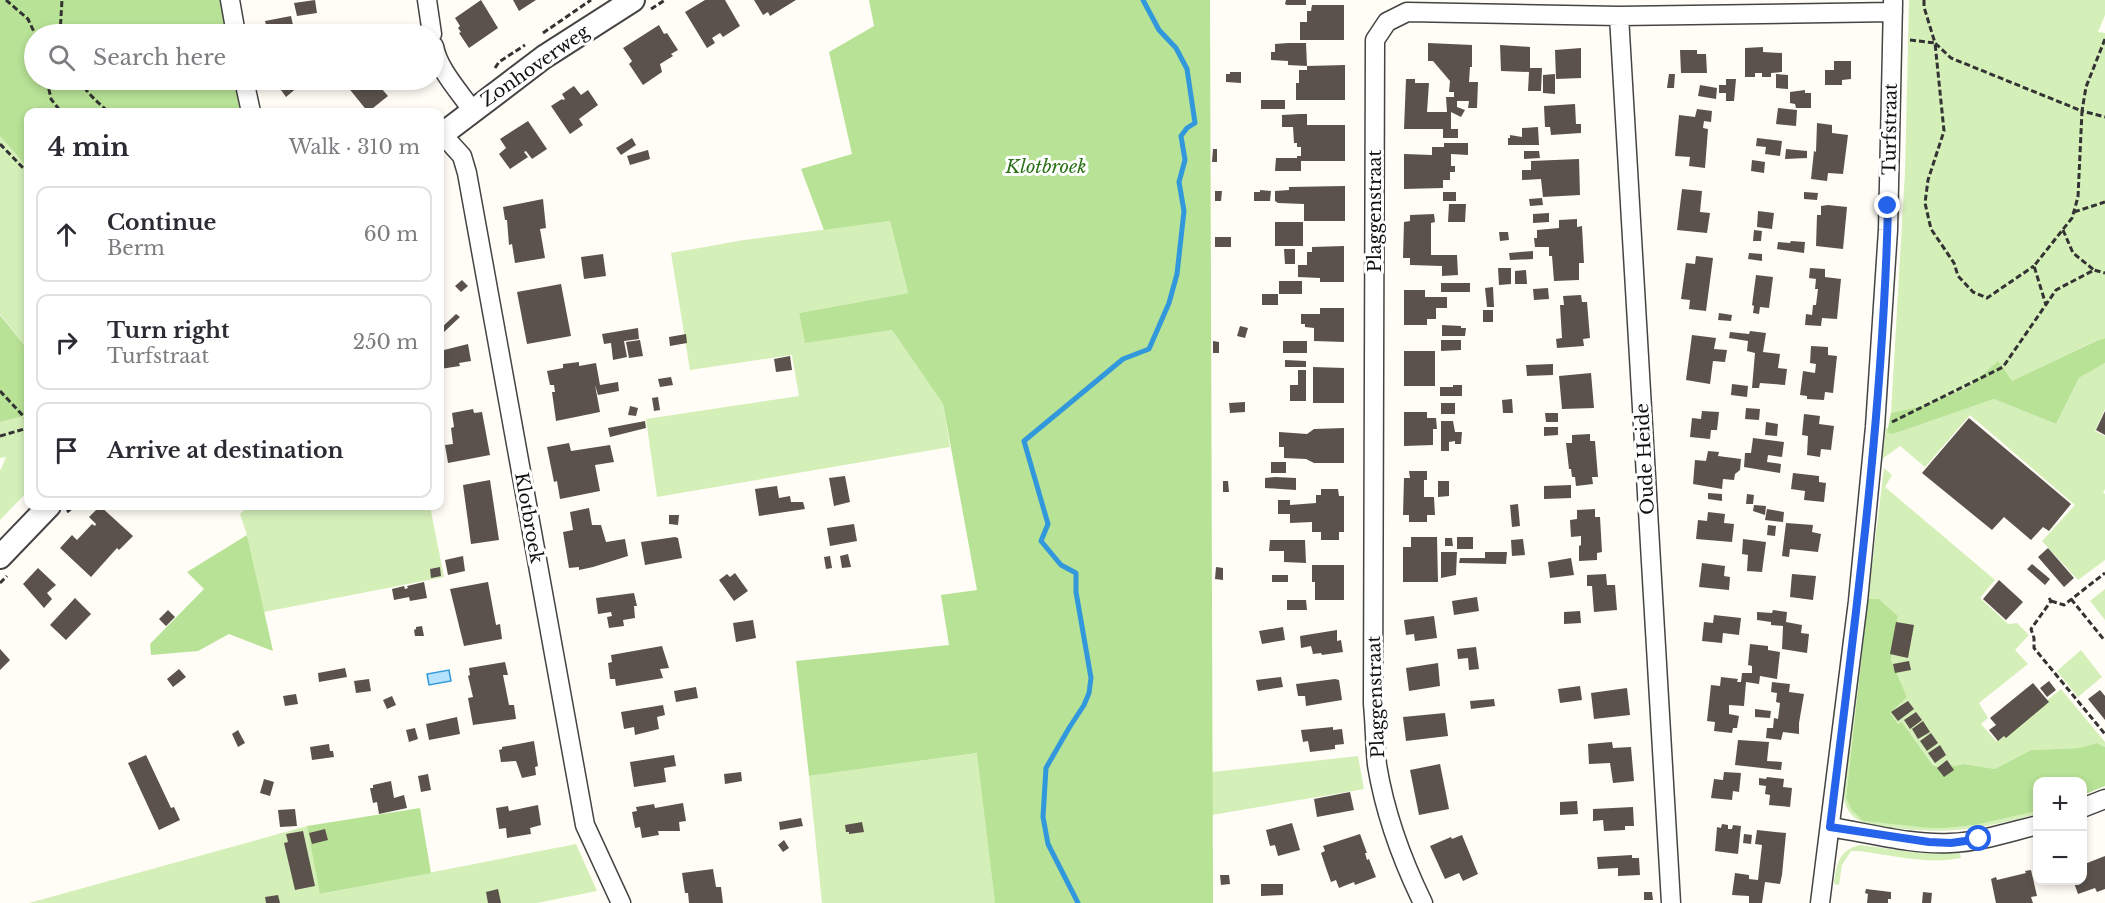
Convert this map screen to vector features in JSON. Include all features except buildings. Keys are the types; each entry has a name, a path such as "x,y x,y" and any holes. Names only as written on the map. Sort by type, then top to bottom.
{"street":[{"path":"230,0 234,24"},
{"path":"427,0 431,24"},
{"name":"Zonhoverweg","path":"444,133 544,57 633,0"},
{"name":"Plaggenstraat","path":"1423,903 1405,865 1389,818 1377,765 1373,704 1375,40 1387,22 1407,12 1619,16 1893,6"},
{"name":"Turfstraat","path":"1820,903 1858,601 1875,427 1888,230 1893,6"},
{"name":"Oude Heide","path":"1619,16 1671,903"},
{"path":"444,69 472,110"},
{"path":"246,90 250,108"},
{"name":"Klotbroek","path":"444,138 462,156 467,173 585,825 621,903"},
{"path":"0,557 45,510"},
{"path":"2087,806 2105,799"},
{"path":"1830,827 1902,839 1951,843 2033,826"}],"path":[{"path":"6,0 28,19 30,24"},
{"path":"61,24 62,0"},
{"path":"1924,0 1935,43 1944,131 1928,180 1925,203 1931,229 1954,263 1958,276 1973,292 1988,298 2034,266 2072,218 2078,197 2082,111 2086,87 2105,39"},
{"path":"1902,39 1935,43 1951,58 2082,111 2105,117"},
{"path":"49,90 51,99 59,108"},
{"path":"85,90 105,108"},
{"path":"0,144 24,169"},
{"path":"2074,212 2105,202"},
{"path":"2063,229 2073,253 2094,270 2105,273"},
{"path":"2034,266 2046,305"},
{"path":"1884,425 2004,367 2056,290 2094,270"},
{"path":"0,391 24,417"},
{"path":"0,436 24,429"},
{"path":"2105,573 2064,605 2050,600 2031,629 2034,648 2105,734"},
{"path":"2071,599 2105,641"}],"green space":[{"path":"0,0 221,0 225,24 24,24 24,90 237,90 239,108 24,108 24,163 0,136"},
{"name":"Klotbroek","path":"869,0 1210,0 1213,903 995,903 977,753 809,776 796,661 949,645 941,595 977,590 943,404 892,330 805,343 799,313 908,293 890,221 824,230 801,169 852,154 829,52 874,26"},
{"path":"1909,0 2105,0 2105,15 2098,32 2105,33 2105,338 2011,382 1998,361 1967,388 1922,406 1891,413 1905,172"},
{"path":"0,136 24,163 24,345 0,314"},
{"path":"890,221 908,293 799,313 805,342 892,330 943,404 950,447 657,497 646,419 799,396 792,355 690,370 671,253 744,240"},
{"path":"0,315 24,345 24,416 0,422"},
{"path":"2105,338 2105,363 2079,378 2056,424 1994,399 1893,434 1887,433 1891,413 1922,406 1967,388 1998,361 2012,381"},
{"path":"2105,363 2105,409 2095,431 2105,436 2105,489 2103,493 2105,494 2105,560 2078,580 2042,541 2075,505 1970,415 1925,467 1900,446 1882,459 1886,428 1888,428 1887,433 1893,434 1994,399 2056,424 2079,378"},
{"path":"24,416 24,495 0,520 0,471 6,457 0,458 0,422"},
{"path":"1884,468 1892,475 1885,487 1995,580 1980,598 2008,624 2017,623 2029,635 2015,650 2028,664 1979,703 1988,718 1981,724 1996,741 2061,689 2105,742 2105,747 2097,743 2079,748 2031,750 1995,769 1964,764 1942,768 1933,764 1902,722 1898,724 1889,712 1907,697 1891,660 1898,616 1879,599 1868,599"},
{"path":"244,510 431,510 444,577 264,612 247,535 240,514"},
{"path":"247,535 273,651 229,634 198,651 151,655 150,644 204,589 187,572"},
{"path":"2105,589 2105,620 2090,601"},
{"path":"1868,599 1879,599 1898,616 1891,660 1907,697 1890,713 1898,724 1902,722 1933,765 1942,768 1964,764 1995,769 2031,750 2079,748 2097,743 2105,747 2105,786 2087,793 2087,777 2033,777 2033,812 1975,825 1931,828 1863,821 1852,810 1846,798"},
{"path":"2081,650 2102,677 2078,697 2057,671"},
{"path":"1860,670 1846,798 1863,821 1946,828 1975,825 2033,812 2033,815 1967,829 1933,831 1876,826 1860,821 1853,816 1848,810 1843,791 1858,671"},
{"path":"978,753 995,903 822,903 809,776"},
{"path":"1358,756 1364,789 1212,815 1212,772"},
{"path":"420,808 431,873 320,894 307,826"},
{"path":"307,826 321,894 576,844 597,891 537,903 29,903"},
{"path":"1860,845 1920,853 1960,852 1961,858 1923,860 1851,851 1842,865 1839,885 1834,884 1840,859 1847,851"}],"water":[{"path":"449,670 451,681 429,685 427,674"}],"waterway":[{"path":"1078,903 1048,844 1043,817 1046,768 1084,705 1089,693 1091,678 1076,592 1076,573 1061,565 1041,541 1048,524 1024,441 1123,359 1149,349 1169,303 1177,274 1184,211 1179,182 1185,160 1181,136 1195,123 1187,69 1176,48 1159,30 1143,0"}],"route":[{"path":"1888,206 1875,427 1858,601 1830,827 1929,842 1951,843 1979,839"}]}
